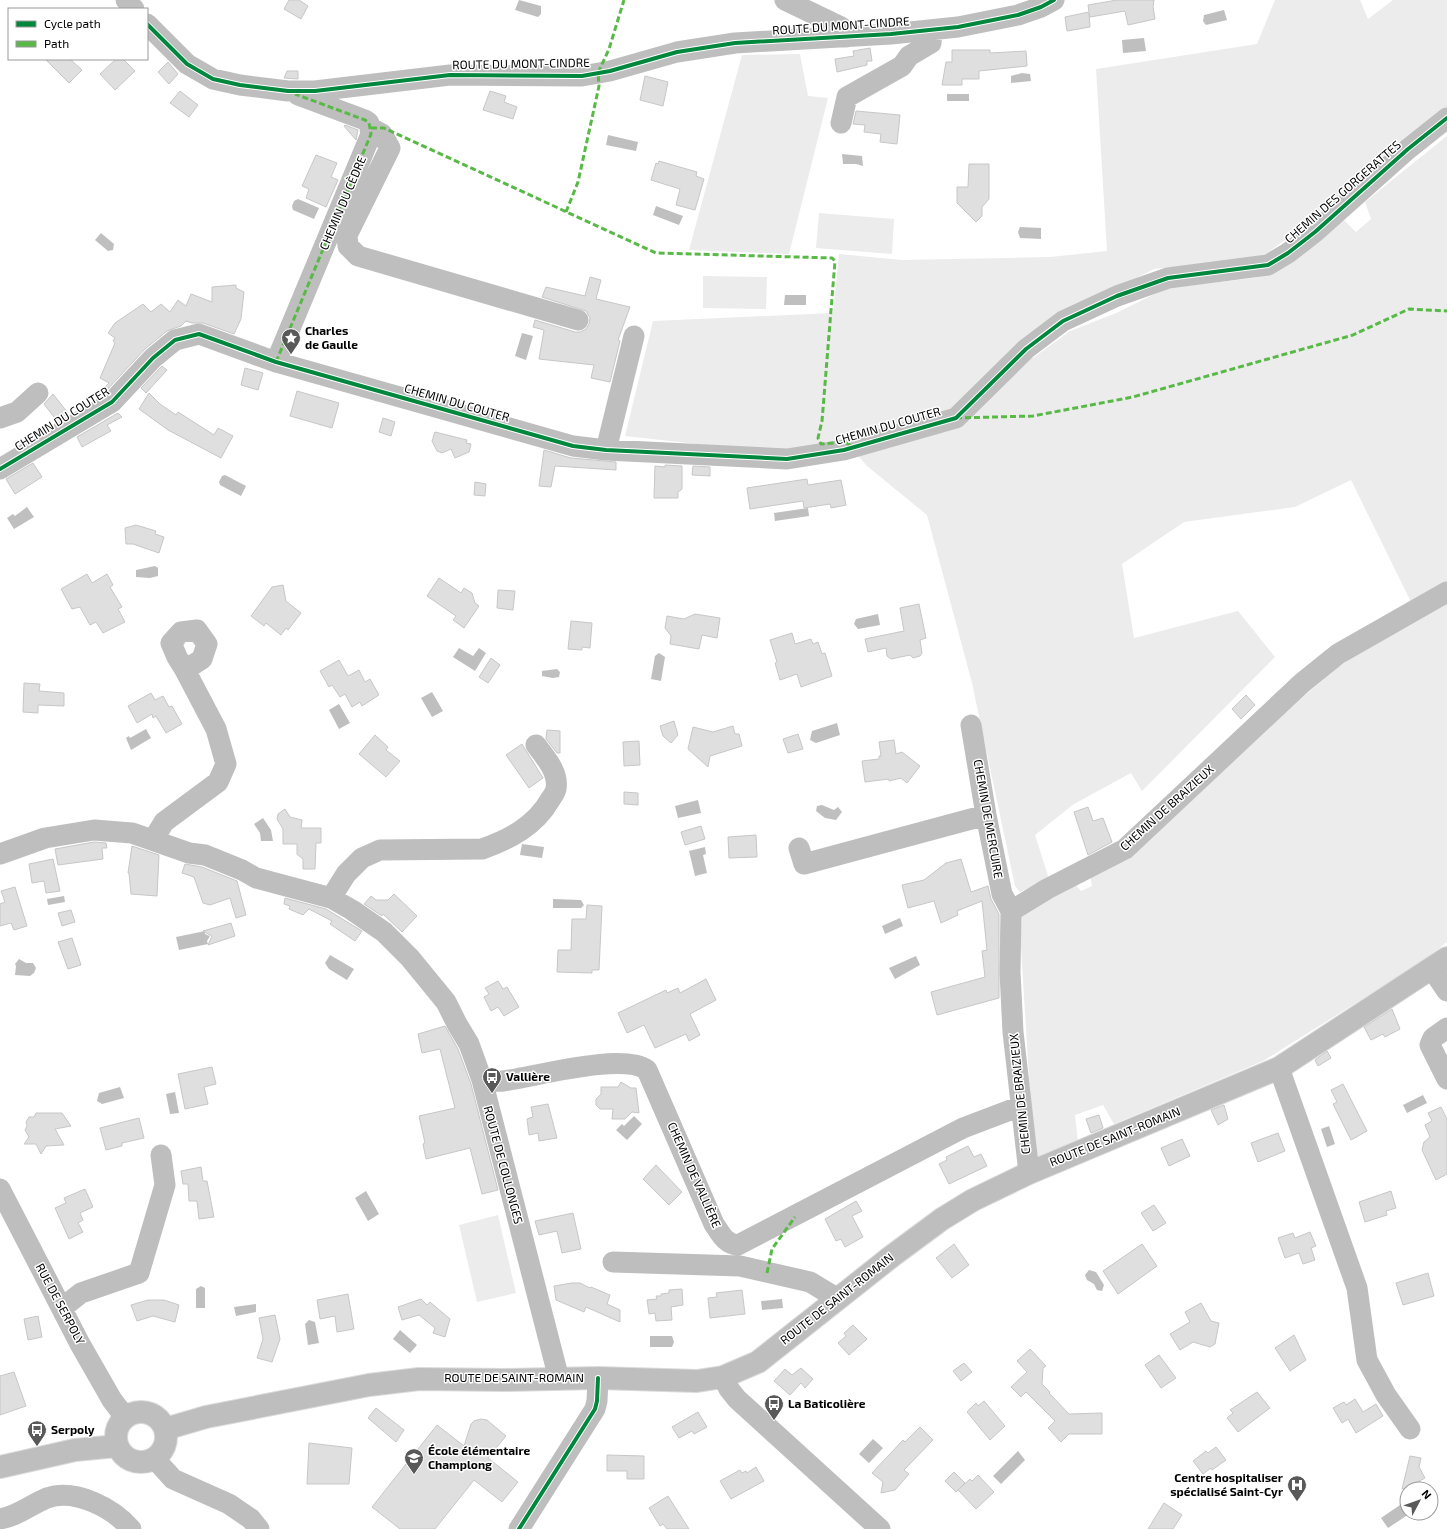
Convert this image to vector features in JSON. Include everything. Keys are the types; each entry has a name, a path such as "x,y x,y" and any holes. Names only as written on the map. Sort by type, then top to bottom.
{"main road":[{"name":"ROUTE DE SAINT-ROMAIN","path":"165,1429 206,1417 369,1386 419,1379 598,1378 697,1381 723,1377 758,1362 942,1219 973,1200 1029,1173 1279,1068 1440,963"},
{"path":"140,1411 148,1412 162,1422 165,1429 164,1446 154,1458 148,1461 133,1461 126,1458 117,1446 115,1438 116,1430 125,1417 140,1411"},
{"path":"0,1467 75,1450 117,1446"}],"street":[{"path":"126,0 133,8"},
{"path":"785,0 841,27 846,36"},
{"name":"ROUTE DU MONT-CINDRE","path":"148,25 188,64 213,79 240,85 288,91 315,91 450,75 582,76 610,71 677,52 735,43 958,28 1018,14 1041,7 1054,0"},
{"path":"841,123 847,97 902,66 909,56 932,44 932,30"},
{"path":"288,91 364,120 371,128 382,134 390,148 347,235 348,246 358,256 578,320"},
{"name":"CHEMIN DES GORGERATTES","path":"956,418 1026,349 1063,321 1117,296 1168,278 1268,264 1288,253 1315,232 1408,149 1447,118"},
{"name":"CHEMIN DU CÈDRE","path":"276,362 372,134 371,128"},
{"name":"CHEMIN DU COUTER","path":"0,469 112,402 153,358 175,340 199,334 276,362 573,446 606,450 787,459 844,450 956,418"},
{"path":"606,450 634,336"},
{"path":"0,418 17,412 38,393"},
{"name":"CHEMIN DE BRAIZIEUX","path":"1029,1173 1021,1106 1010,972 1011,911 1047,889 1125,849 1302,683 1338,654 1447,592"},
{"path":"153,840 164,822 218,782 226,764 216,729 185,670"},
{"name":"CHEMIN DE MERCUIRE","path":"972,725 986,815 1002,894 1011,911"},
{"path":"331,898 346,874 362,858 380,850 482,850 527,828 544,809 556,790 551,765 536,745"},
{"path":"799,848 804,864 986,815"},
{"name":"ROUTE DE COLLONGES","path":"0,854 45,838 94,830 132,833 189,854 205,856 242,870 256,878 331,898 352,910 384,932 410,958 446,1002 469,1044 482,1080 559,1379"},
{"path":"1440,963 1447,991"},
{"path":"1446,1075 1430,1045 1433,1038 1447,1028"},
{"name":"CHEMIN DE VALLIÈRE","path":"482,1080 501,1081 607,1064 640,1065 647,1070 714,1224 725,1241 730,1245 738,1245 808,1211 963,1128 1021,1106"},
{"path":"1279,1068 1357,1288 1367,1360 1386,1395 1410,1429"},
{"path":"62,1308 81,1293 139,1273 164,1185 161,1154"},
{"name":"RUE DE SERPOLY","path":"0,1189 112,1400 125,1417"},
{"path":"613,1262 740,1266 810,1282 838,1299"},
{"path":"723,1377 729,1390 737,1399 880,1529"},
{"path":"519,1529 595,1409 597,1401 598,1378"},
{"path":"154,1458 173,1479 229,1504 251,1519 259,1529"},
{"path":"0,1519 13,1517 48,1498 70,1495 92,1501 121,1517 132,1529"}],"shaded area":[{"path":"519,0 541,6 541,14 538,17 515,10"},
{"path":"1275,0 1360,0 1368,19 1393,0 1447,0 1447,108 1405,140 1344,198 1260,258 1154,269 1060,317 1017,350 1033,358 1070,331 1114,314 1167,288 1255,278 1276,272 1344,220 1356,232 1371,219 1365,202 1447,136 1447,582 1411,602 1351,480 1295,507 1184,522 1122,564 1134,638 1238,611 1275,657 1142,791 1131,773 1074,804 1035,835 1049,879 1020,892 1015,886 972,683 927,515 867,466 845,441 786,454 625,436 653,321 833,313 839,254 902,260 1050,257 1107,251 1096,69 1257,44"},
{"path":"1224,10 1227,20 1206,25 1203,21 1204,15"},
{"path":"1144,38 1146,51 1123,53 1122,40"},
{"path":"800,54 808,96 828,98 789,254 689,250 742,55"},
{"path":"1022,73 1030,74 1031,81 1011,83 1011,76"},
{"path":"947,94 969,94 969,101 947,101"},
{"path":"608,135 638,142 636,151 606,145"},
{"path":"842,154 862,156 863,166 856,164 843,164"},
{"path":"298,199 319,208 314,219 293,210 292,206 294,201"},
{"path":"656,206 683,216 679,225 653,215"},
{"path":"819,213 894,219 892,254 816,248"},
{"path":"1020,227 1041,228 1041,239 1020,238 1018,232"},
{"path":"101,233 114,244 113,250 108,251 95,240"},
{"path":"703,276 767,277 766,309 703,308"},
{"path":"785,295 806,295 806,305 784,305"},
{"path":"522,333 533,336 526,360 515,356"},
{"path":"225,475 246,486 241,496 220,485 219,482 222,476"},
{"path":"27,507 34,517 14,529 7,518 13,514 15,516"},
{"path":"808,508 809,516 775,521 774,513"},
{"path":"155,566 158,568 158,576 150,578 136,577 136,570"},
{"path":"1447,601 1447,942 1423,961 1263,1061 1114,1124 1103,1105 1075,1115 1078,1142 1034,1160 1019,914 1075,884 1081,891 1092,886 1090,876 1135,852 1305,695 1337,668 1375,642"},
{"path":"878,614 880,625 858,629 854,624 856,619"},
{"path":"459,648 473,656 479,648 486,653 475,671 453,657"},
{"path":"659,653 665,657 661,681 651,679 655,656"},
{"path":"557,669 560,672 559,677 553,678 542,676 542,671"},
{"path":"432,692 443,711 432,717 421,698"},
{"path":"339,704 350,723 339,729 329,710"},
{"path":"837,723 840,735 816,743 810,740 812,731"},
{"path":"146,729 151,738 131,750 126,738 129,736 130,738"},
{"path":"698,800 701,813 678,818 675,806"},
{"path":"822,805 834,810 838,807 842,812 836,820 825,818 816,811 817,806"},
{"path":"263,818 271,830 273,841 261,841 260,833 254,824"},
{"path":"522,844 544,847 542,858 520,855"},
{"path":"705,847 706,854 703,855 707,873 695,876 689,851"},
{"path":"64,896 65,902 48,905 47,899"},
{"path":"553,899 581,900 584,905 581,908 553,908"},
{"path":"900,918 903,926 885,934 882,926"},
{"path":"205,931 205,934 210,936 207,941 208,944 179,950 176,937"},
{"path":"330,955 354,969 347,980 329,969 325,963"},
{"path":"916,956 920,965 895,979 889,968"},
{"path":"19,959 26,963 33,963 36,968 34,973 30,976 15,975 15,964"},
{"path":"120,1087 124,1098 102,1104 97,1101 99,1093"},
{"path":"175,1092 179,1113 170,1114 166,1094"},
{"path":"1423,1095 1427,1103 1407,1113 1403,1105"},
{"path":"634,1116 642,1124 627,1140 616,1130 622,1124 624,1126"},
{"path":"1329,1126 1335,1144 1327,1147 1321,1129"},
{"path":"366,1191 379,1214 368,1221 355,1198"},
{"path":"498,1215 516,1293 477,1302 459,1225"},
{"path":"1089,1270 1096,1272 1104,1285 1102,1291 1097,1290 1094,1284 1087,1280 1085,1275"},
{"path":"201,1286 205,1288 205,1308 196,1308 196,1289"},
{"path":"782,1299 783,1308 762,1310 761,1301"},
{"path":"256,1304 256,1312 236,1316 234,1307"},
{"path":"309,1320 315,1322 319,1343 308,1345 305,1324"},
{"path":"400,1330 417,1345 410,1353 393,1339"},
{"path":"650,1336 672,1336 674,1342 672,1347 650,1347"},
{"path":"873,1439 883,1448 869,1463 859,1454"},
{"path":"1018,1451 1025,1460 1001,1484 993,1476"},
{"path":"1399,1506 1399,1521 1388,1528 1381,1518"}],"building":[{"path":"289,0 299,0 308,6 301,19 284,9"},
{"path":"1117,0 1154,0 1153,7 1155,19 1128,25 1125,11 1090,17 1089,13 1090,27 1067,31 1065,17 1089,12 1088,5"},
{"path":"870,48 872,61 867,61 867,65 837,72 835,59 854,56 853,51"},
{"path":"952,50 990,50 990,53 1026,51 1027,66 979,71 979,79 962,79 962,85 942,85 946,62 952,62"},
{"path":"46,60 71,60 82,70 69,83"},
{"path":"115,60 124,60 135,71 115,90 100,74"},
{"path":"168,62 178,74 169,84 158,72"},
{"path":"287,71 298,71 298,79 284,78"},
{"path":"645,76 668,82 663,106 640,100"},
{"path":"180,91 198,105 189,117 170,103"},
{"path":"490,91 506,96 504,102 517,107 513,119 483,110"},
{"path":"856,111 900,115 897,144 880,142 881,134 864,132 865,125 853,124"},
{"path":"345,125 358,130 356,140 344,126"},
{"path":"316,155 337,163 331,177 338,180 326,207 306,198 309,189 302,186"},
{"path":"659,161 697,172 696,176 704,179 695,210 676,205 680,189 651,180 656,163 658,164"},
{"path":"969,164 989,164 989,199 982,207 982,216 976,222 957,203 957,187 968,187"},
{"path":"590,277 601,280 596,299 630,307 618,340 620,341 610,382 591,378 594,365 539,359 544,330 533,327 535,320 575,332 580,332 586,329 590,318 586,311 542,297 546,287 585,296"},
{"path":"236,285 236,288 244,292 241,319 234,334 203,323 192,323 186,321 181,326 167,331 145,349 104,393 102,390 109,383 100,378 115,343 113,341 115,338 108,333 115,323 143,304 151,312 161,304 170,312 178,300 186,306 191,294 212,302 212,287"},
{"path":"162,366 167,370 146,393 141,388"},
{"path":"245,368 263,373 258,390 241,385"},
{"path":"297,391 339,403 332,428 290,416"},
{"path":"149,393 160,404 176,415 178,412 214,435 218,428 233,436 221,458 168,430 139,409"},
{"path":"53,394 68,413 57,421 44,404"},
{"path":"118,413 122,417 107,425 111,431 82,447 77,437"},
{"path":"383,418 395,422 391,436 379,432"},
{"path":"435,432 467,440 466,443 471,444 469,452 455,458 451,449 442,453 437,451 432,441"},
{"path":"544,450 571,458 616,462 616,470 555,466 551,487 539,486"},
{"path":"33,463 42,477 15,494 6,479"},
{"path":"665,465 682,466 682,489 678,492 678,498 654,498 655,466 665,467"},
{"path":"693,466 710,467 710,476 692,475"},
{"path":"807,479 808,485 841,480 846,505 831,508 830,504 804,508 803,501 750,509 747,488"},
{"path":"475,482 486,484 485,496 474,495"},
{"path":"136,525 156,531 155,534 164,537 159,553 133,544 126,544 125,528"},
{"path":"87,574 92,583 107,574 113,585 110,587 122,607 118,609 125,622 103,633 96,622 90,625 80,607 72,609 61,589"},
{"path":"439,578 461,593 464,588 472,593 475,603 479,606 464,628 453,620 456,616 427,596"},
{"path":"283,585 286,601 301,613 288,630 286,628 281,635 266,623 264,626 251,616 272,587"},
{"path":"498,590 515,591 513,610 497,608"},
{"path":"919,604 926,638 920,640 922,653 920,656 913,658 910,655 891,659 887,656 886,648 868,652 865,639 904,631 900,608"},
{"path":"695,614 720,618 717,638 702,635 699,649 670,644 671,636 665,628 667,616 684,619"},
{"path":"571,621 592,623 590,648 582,647 582,650 568,649"},
{"path":"792,633 795,644 811,639 813,644 818,642 822,654 825,653 832,676 801,687 797,674 780,680 775,663 777,662 770,640"},
{"path":"491,658 500,665 488,683 479,677"},
{"path":"339,660 348,676 359,670 365,682 370,679 379,695 362,706 360,702 352,707 345,694 340,697 332,685 329,687 320,671"},
{"path":"24,683 40,684 39,691 64,693 64,706 38,705 38,713 23,712"},
{"path":"151,693 155,700 163,696 169,707 172,706 182,724 166,733 156,716 153,718 152,714 137,723 128,706"},
{"path":"1246,695 1255,705 1241,719 1232,709"},
{"path":"674,721 678,735 671,743 663,736 660,726"},
{"path":"733,726 735,734 739,734 742,746 710,756 708,767 688,749 693,727 713,732"},
{"path":"547,730 560,731 560,753 557,753 546,739"},
{"path":"798,734 803,749 788,753 783,739"},
{"path":"375,735 388,747 386,750 400,761 386,777 359,754"},
{"path":"894,740 896,754 902,752 920,766 907,783 901,778 889,781 889,779 865,782 862,761 879,759 879,756 881,756 879,742"},
{"path":"639,741 640,765 624,766 623,742"},
{"path":"522,744 543,778 529,788 506,755"},
{"path":"624,792 638,793 638,805 624,804"},
{"path":"1088,807 1093,821 1103,818 1112,842 1088,855 1074,812"},
{"path":"285,809 290,817 302,820 301,828 321,828 321,843 316,843 315,869 303,869 303,859 297,854 297,844 283,844 283,829 277,819 278,814"},
{"path":"701,826 705,839 685,845 681,832"},
{"path":"756,835 757,857 729,858 728,837"},
{"path":"94,842 106,843 107,848 102,848 103,859 58,865 55,849"},
{"path":"132,846 159,855 157,896 131,894 128,873"},
{"path":"53,859 60,891 46,893 44,881 32,883 29,864"},
{"path":"961,859 971,892 988,886 991,899 999,914 999,998 937,1015 931,992 985,977 982,951 987,950 982,901 957,911 958,915 941,923 934,901 908,908 902,885 924,880 946,863"},
{"path":"185,864 202,867 237,881 246,915 236,918 230,898 210,905 203,903 194,877 182,873"},
{"path":"15,887 27,926 14,930 11,923 0,926 0,904 5,902 1,891"},
{"path":"394,894 417,916 402,932 383,914 382,916 364,904 371,896 376,900 388,900"},
{"path":"285,898 326,909 362,931 355,941 330,924 332,921 309,909 303,915 289,909 290,906 284,904"},
{"path":"587,905 602,906 599,970 592,970 592,973 557,972 558,950 571,950 572,919 586,919"},
{"path":"71,910 75,922 62,926 58,913"},
{"path":"231,923 235,936 208,945 212,936 203,931"},
{"path":"72,938 81,965 68,969 58,942"},
{"path":"706,979 716,1000 690,1014 700,1035 689,1041 686,1034 655,1048 644,1025 627,1033 618,1013 666,990 667,993 678,988 680,993"},
{"path":"498,981 503,989 507,987 519,1007 504,1016 498,1007 491,1011 484,997 489,994 485,988"},
{"path":"1392,1009 1400,1029 1385,1037 1383,1034 1371,1040 1364,1027"},
{"path":"445,1026 458,1049 471,1084 498,1190 482,1194 470,1148 426,1159 423,1144 425,1143 419,1116 455,1108 440,1049 422,1053 418,1034"},
{"path":"1327,1051 1331,1058 1318,1066 1315,1060"},
{"path":"212,1067 216,1084 204,1087 208,1104 185,1109 178,1074"},
{"path":"621,1082 631,1088 636,1088 639,1113 632,1112 625,1119 612,1119 613,1109 600,1109 596,1105 596,1099 601,1094 601,1087 618,1087"},
{"path":"1343,1084 1367,1131 1351,1140 1333,1104 1337,1102 1331,1090"},
{"path":"548,1104 557,1138 539,1141 538,1133 529,1135 527,1119 533,1117 531,1107"},
{"path":"1224,1105 1228,1119 1218,1125 1211,1110"},
{"path":"1441,1107 1447,1119 1447,1174 1436,1180 1422,1150 1424,1142 1430,1137 1425,1125 1432,1121 1428,1113"},
{"path":"36,1113 62,1113 71,1126 55,1129 64,1145 46,1146 41,1154 36,1144 24,1144 29,1137 25,1130 27,1126 26,1122 29,1117 34,1117"},
{"path":"1099,1115 1103,1128 1091,1133 1086,1119"},
{"path":"139,1118 144,1138 122,1143 122,1146 106,1150 100,1128"},
{"path":"1278,1133 1285,1151 1258,1162 1251,1143"},
{"path":"1182,1139 1190,1156 1169,1166 1161,1148"},
{"path":"968,1146 974,1157 981,1154 987,1166 949,1184 939,1164 947,1160 946,1157"},
{"path":"656,1165 682,1192 669,1205 643,1179"},
{"path":"201,1167 203,1181 207,1181 214,1217 199,1219 197,1201 189,1201 188,1184 183,1184 181,1171"},
{"path":"85,1189 93,1207 80,1213 83,1220 78,1223 83,1232 69,1239 55,1208 66,1203 64,1198"},
{"path":"1391,1191 1396,1208 1386,1211 1387,1215 1365,1222 1359,1202"},
{"path":"856,1201 862,1211 852,1216 863,1237 845,1247 841,1239 836,1241 825,1219"},
{"path":"1154,1205 1166,1223 1153,1231 1141,1213"},
{"path":"573,1213 581,1249 562,1253 557,1231 539,1235 535,1221"},
{"path":"1310,1232 1316,1246 1311,1248 1315,1260 1303,1264 1299,1253 1285,1258 1278,1238 1293,1233 1295,1238"},
{"path":"954,1244 969,1265 952,1278 936,1258"},
{"path":"1142,1244 1157,1266 1118,1294 1103,1271"},
{"path":"1428,1273 1434,1296 1403,1305 1396,1283"},
{"path":"580,1283 610,1295 607,1304 620,1310 620,1322 586,1307 584,1312 556,1300 554,1286"},
{"path":"682,1289 683,1305 671,1307 672,1320 656,1321 655,1313 649,1314 647,1300 657,1299 656,1296 669,1293 669,1290"},
{"path":"742,1290 745,1314 710,1318 708,1298 717,1297 716,1293"},
{"path":"348,1294 354,1329 337,1332 335,1316 320,1319 317,1300"},
{"path":"421,1299 427,1305 430,1302 450,1319 445,1337 433,1333 435,1328 419,1315 402,1320 398,1307"},
{"path":"148,1300 164,1300 179,1305 175,1322 153,1316 137,1321 131,1305"},
{"path":"1201,1303 1211,1321 1219,1323 1215,1344 1210,1347 1193,1342 1180,1350 1170,1334 1190,1322 1185,1312"},
{"path":"275,1315 280,1339 272,1362 257,1358 263,1339 259,1318"},
{"path":"38,1316 42,1337 28,1340 24,1319"},
{"path":"853,1325 867,1339 849,1355 838,1343 846,1336 844,1333"},
{"path":"1294,1335 1306,1360 1290,1371 1275,1348"},
{"path":"1030,1349 1046,1366 1043,1368 1042,1384 1050,1392 1049,1393 1069,1414 1102,1413 1102,1434 1069,1434 1061,1442 1048,1428 1055,1421 1026,1392 1021,1397 1011,1387 1027,1372 1017,1361"},
{"path":"1159,1355 1176,1378 1161,1388 1145,1365"},
{"path":"964,1363 972,1372 961,1381 953,1371"},
{"path":"801,1368 813,1379 805,1388 801,1383 790,1395 774,1381 785,1369 792,1375"},
{"path":"14,1372 26,1406 0,1415 0,1376"},
{"path":"1257,1392 1270,1408 1238,1432 1227,1418 1233,1413 1230,1410"},
{"path":"1355,1399 1363,1412 1376,1404 1383,1416 1356,1433 1348,1419 1342,1423 1333,1408 1344,1402 1346,1405"},
{"path":"984,1401 1005,1426 990,1440 967,1412 976,1403 978,1406"},
{"path":"376,1408 404,1430 396,1442 368,1418"},
{"path":"698,1412 707,1427 694,1434 692,1431 679,1438 672,1427"},
{"name":"École élémentaire Champlong","path":"481,1419 487,1420 506,1436 488,1458 518,1482 502,1502 474,1480 435,1529 400,1529 372,1507 437,1425 464,1446 471,1424 474,1421"},
{"path":"920,1427 933,1440 904,1470 909,1474 895,1490 881,1493 883,1482 872,1473 903,1440 905,1442"},
{"path":"309,1443 352,1448 349,1484 307,1484"},
{"path":"1216,1447 1226,1460 1212,1470 1211,1468 1203,1474 1193,1461 1206,1451 1208,1453"},
{"path":"607,1455 644,1456 644,1479 627,1479 627,1471 607,1471"},
{"path":"1410,1456 1421,1458 1419,1467 1425,1478 1420,1481 1404,1481"},
{"path":"756,1467 764,1481 731,1499 720,1481 740,1470 742,1473 746,1471 747,1473"},
{"path":"954,1472 965,1483 956,1492 945,1481"},
{"path":"978,1475 994,1492 976,1509 958,1490 970,1479 972,1481"},
{"path":"668,1496 689,1529 667,1529 663,1524 660,1526 649,1508"},
{"path":"1164,1503 1182,1515 1173,1529 1148,1529"}],"marked path":[{"path":"566,212 578,182 599,86 598,73 609,49 624,0"},
{"path":"276,362 371,134 369,123 365,120 295,94"},
{"path":"371,128 384,128 656,253 832,258 835,261 822,421 818,438 821,444 845,442 853,447"},
{"path":"956,418 1033,416 1133,397 1353,335 1409,309 1447,311"},
{"path":"767,1273 772,1249 795,1217"}],"cycle path":[{"path":"148,25 187,64 213,79 240,85 288,91 315,91 450,75 582,76 610,71 677,52 735,43 891,34 958,27 1018,15 1041,7 1054,0"},
{"path":"0,469 112,402 153,358 175,340 199,334 276,362 573,446 606,450 787,459 844,450 956,418 1026,349 1063,321 1117,296 1168,278 1268,265 1288,253 1315,232 1408,149 1447,118"},
{"path":"519,1529 595,1409 597,1401 598,1378"}],"place":[{"name":"Charles de Gaulle","path":"291,355"},
{"name":"Vallière","path":"492,1094"},
{"name":"La Baticolière","path":"774,1421"},
{"name":"Serpoly","path":"37,1447"},
{"name":"École élémentaire Champlong","path":"414,1475"},
{"name":"Centre hospitaliser spécialisé Saint-Cyr","path":"1297,1502"}]}
